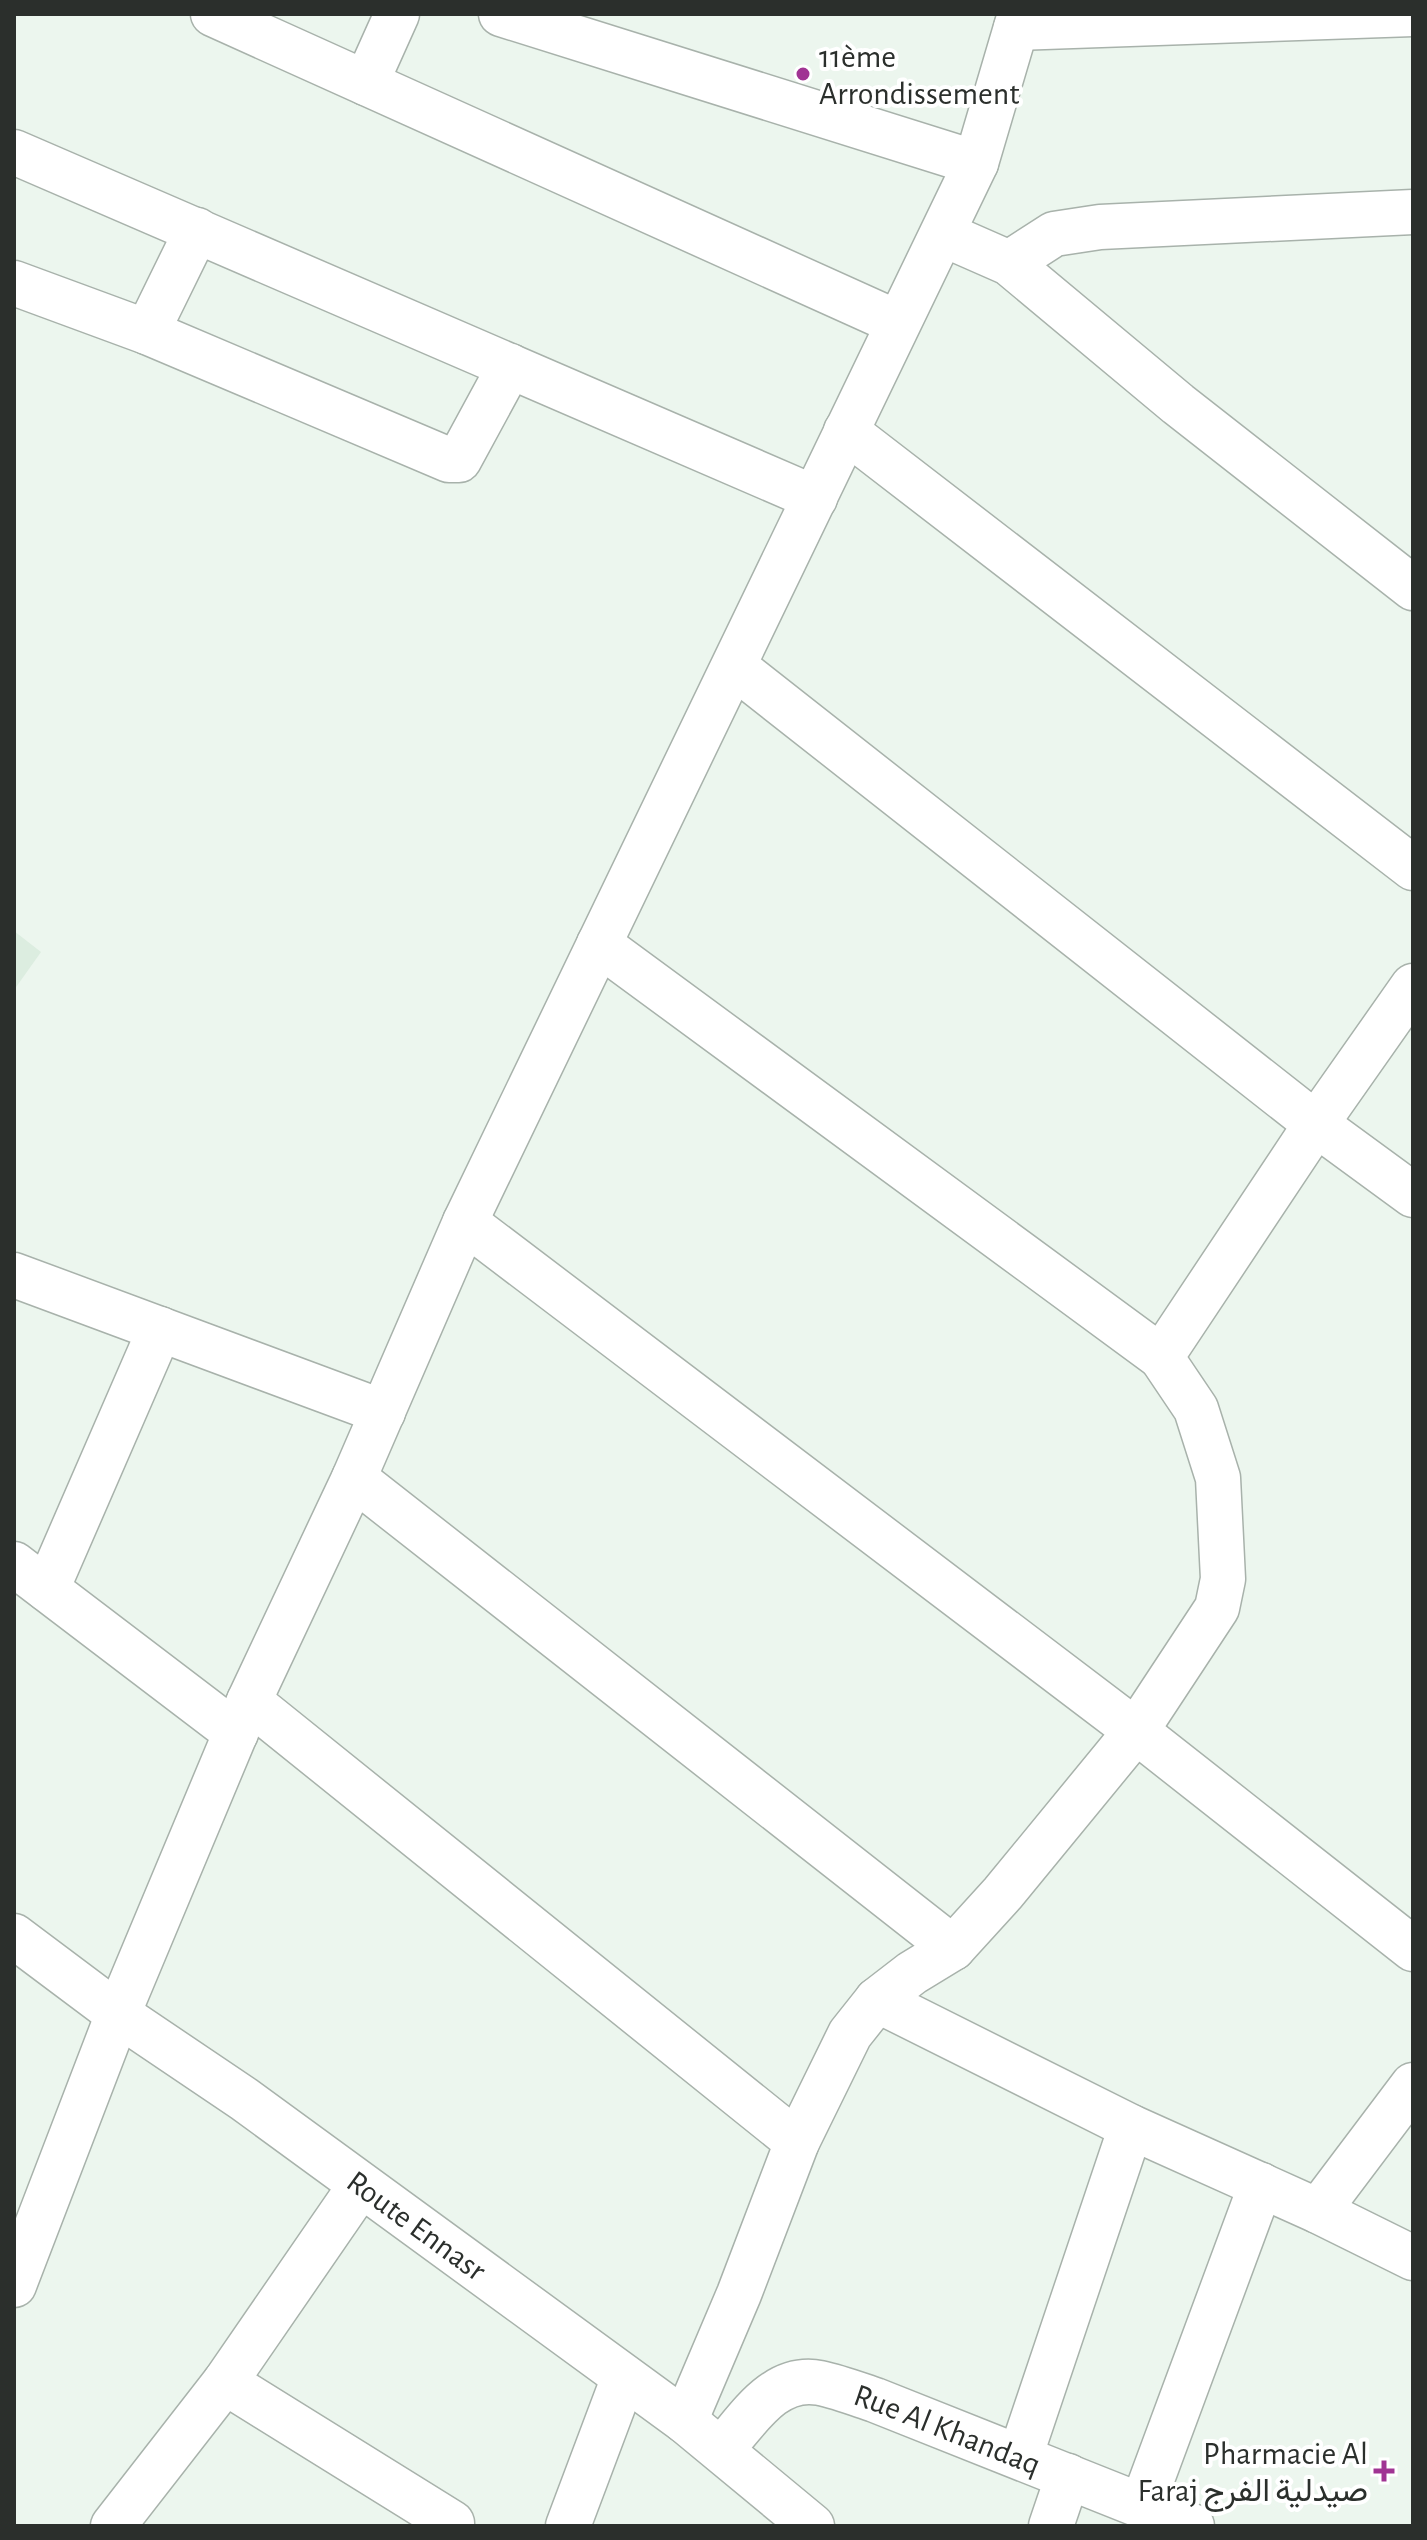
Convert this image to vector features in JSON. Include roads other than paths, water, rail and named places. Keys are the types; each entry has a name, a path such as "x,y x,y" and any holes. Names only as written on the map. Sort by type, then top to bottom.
{"street":[{"path":"213,14 898,323"},
{"path":"366,83 397,14"},
{"path":"501,14 976,163"},
{"path":"14,2285 118,2014 242,1717 354,1478 465,1222 976,163 1018,21 1413,14"},
{"path":"14,152 815,498"},
{"path":"1009,263 1054,234 1100,227 1413,212"},
{"path":"147,332 197,230"},
{"path":"943,234 1009,263 1178,404 1413,588"},
{"path":"14,283 147,332 449,460 459,460 510,366"},
{"path":"846,431 1413,868"},
{"path":"735,667 1316,1124 1413,1195"},
{"path":"599,944 1161,1357 1196,1409 1218,1478 1223,1579 1217,1608 1136,1731 1003,1893 953,1948 912,1973 877,2000 850,2034 797,2142 739,2294 685,2421"},
{"path":"1161,1357 1316,1124 1413,986"},
{"path":"465,1222 1136,1731 1413,1949"},
{"path":"14,1275 383,1412"},
{"path":"160,1329 31,1576 242,1717 797,2142"},
{"path":"354,1478 953,1948"},
{"name":"Route Ennasr","path":"14,1936 118,2014 244,2099 685,2421 812,2526"},
{"path":"877,2000 1131,2127 1318,2211 1413,2258"},
{"path":"1318,2211 1413,2085"},
{"path":"1020,2457 1131,2127"},
{"path":"1142,2506 1261,2185"},
{"path":"113,2526 225,2382 360,2186"},
{"path":"568,2526 624,2377"},
{"path":"225,2382 452,2523"},
{"name":"Rue Al Khandaq","path":"721,2450 769,2395 789,2385 821,2383 875,2400 1192,2526"},
{"path":"1051,2526 1068,2476"}],"place":[{"name":"11ème Arrondissement","path":"803,74"},
{"name":"Pharmacie Al Faraj صيدلية الفرج","path":"1384,2471"}]}
